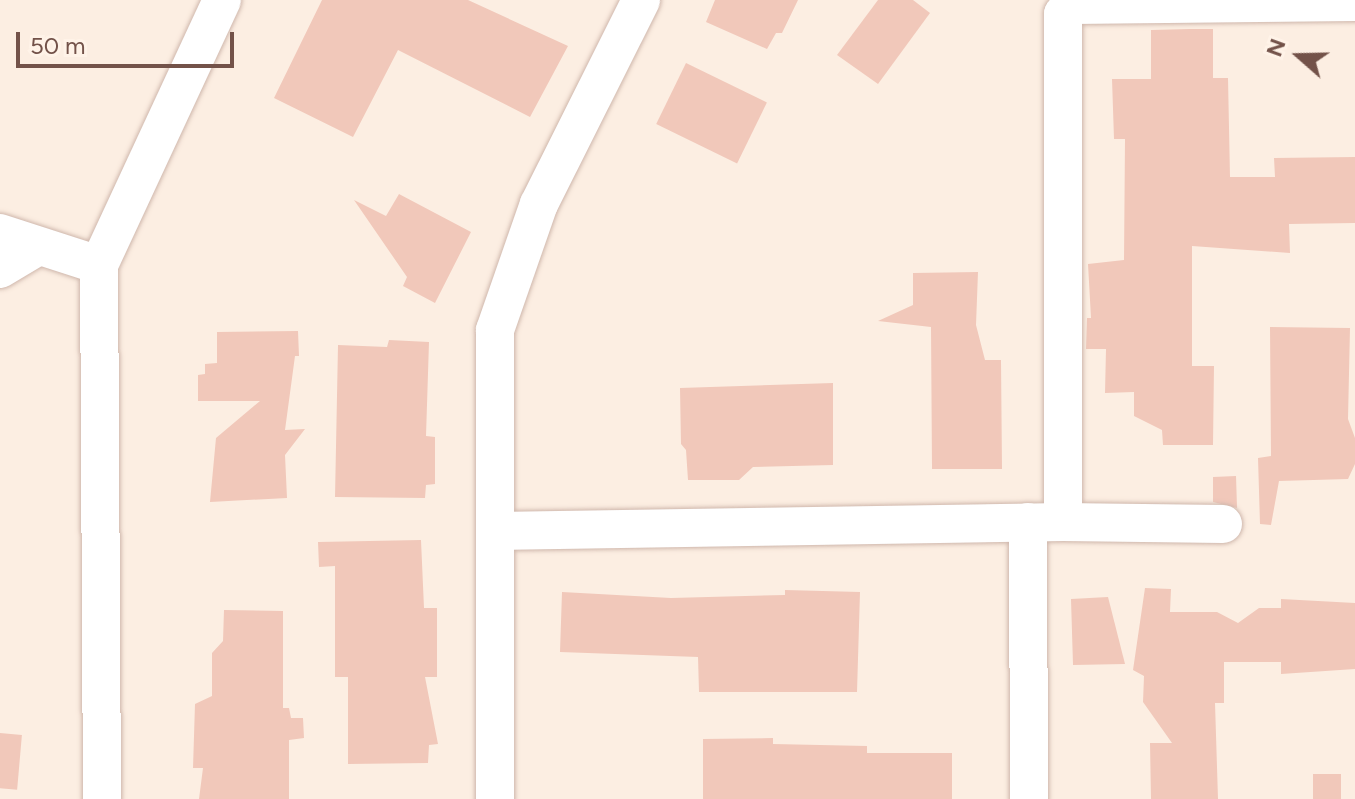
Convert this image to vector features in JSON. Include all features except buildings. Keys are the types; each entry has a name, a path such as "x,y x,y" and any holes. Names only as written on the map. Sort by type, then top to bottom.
{"street":[{"path":"102,799 99,265 222,0"},
{"path":"495,799 495,330 539,204 641,0"},
{"path":"1029,799 1045,522 1048,7 1355,2"},
{"path":"0,233 35,248 99,265"},
{"path":"0,269 35,248"},
{"path":"495,531 1045,522 1223,524"}]}
